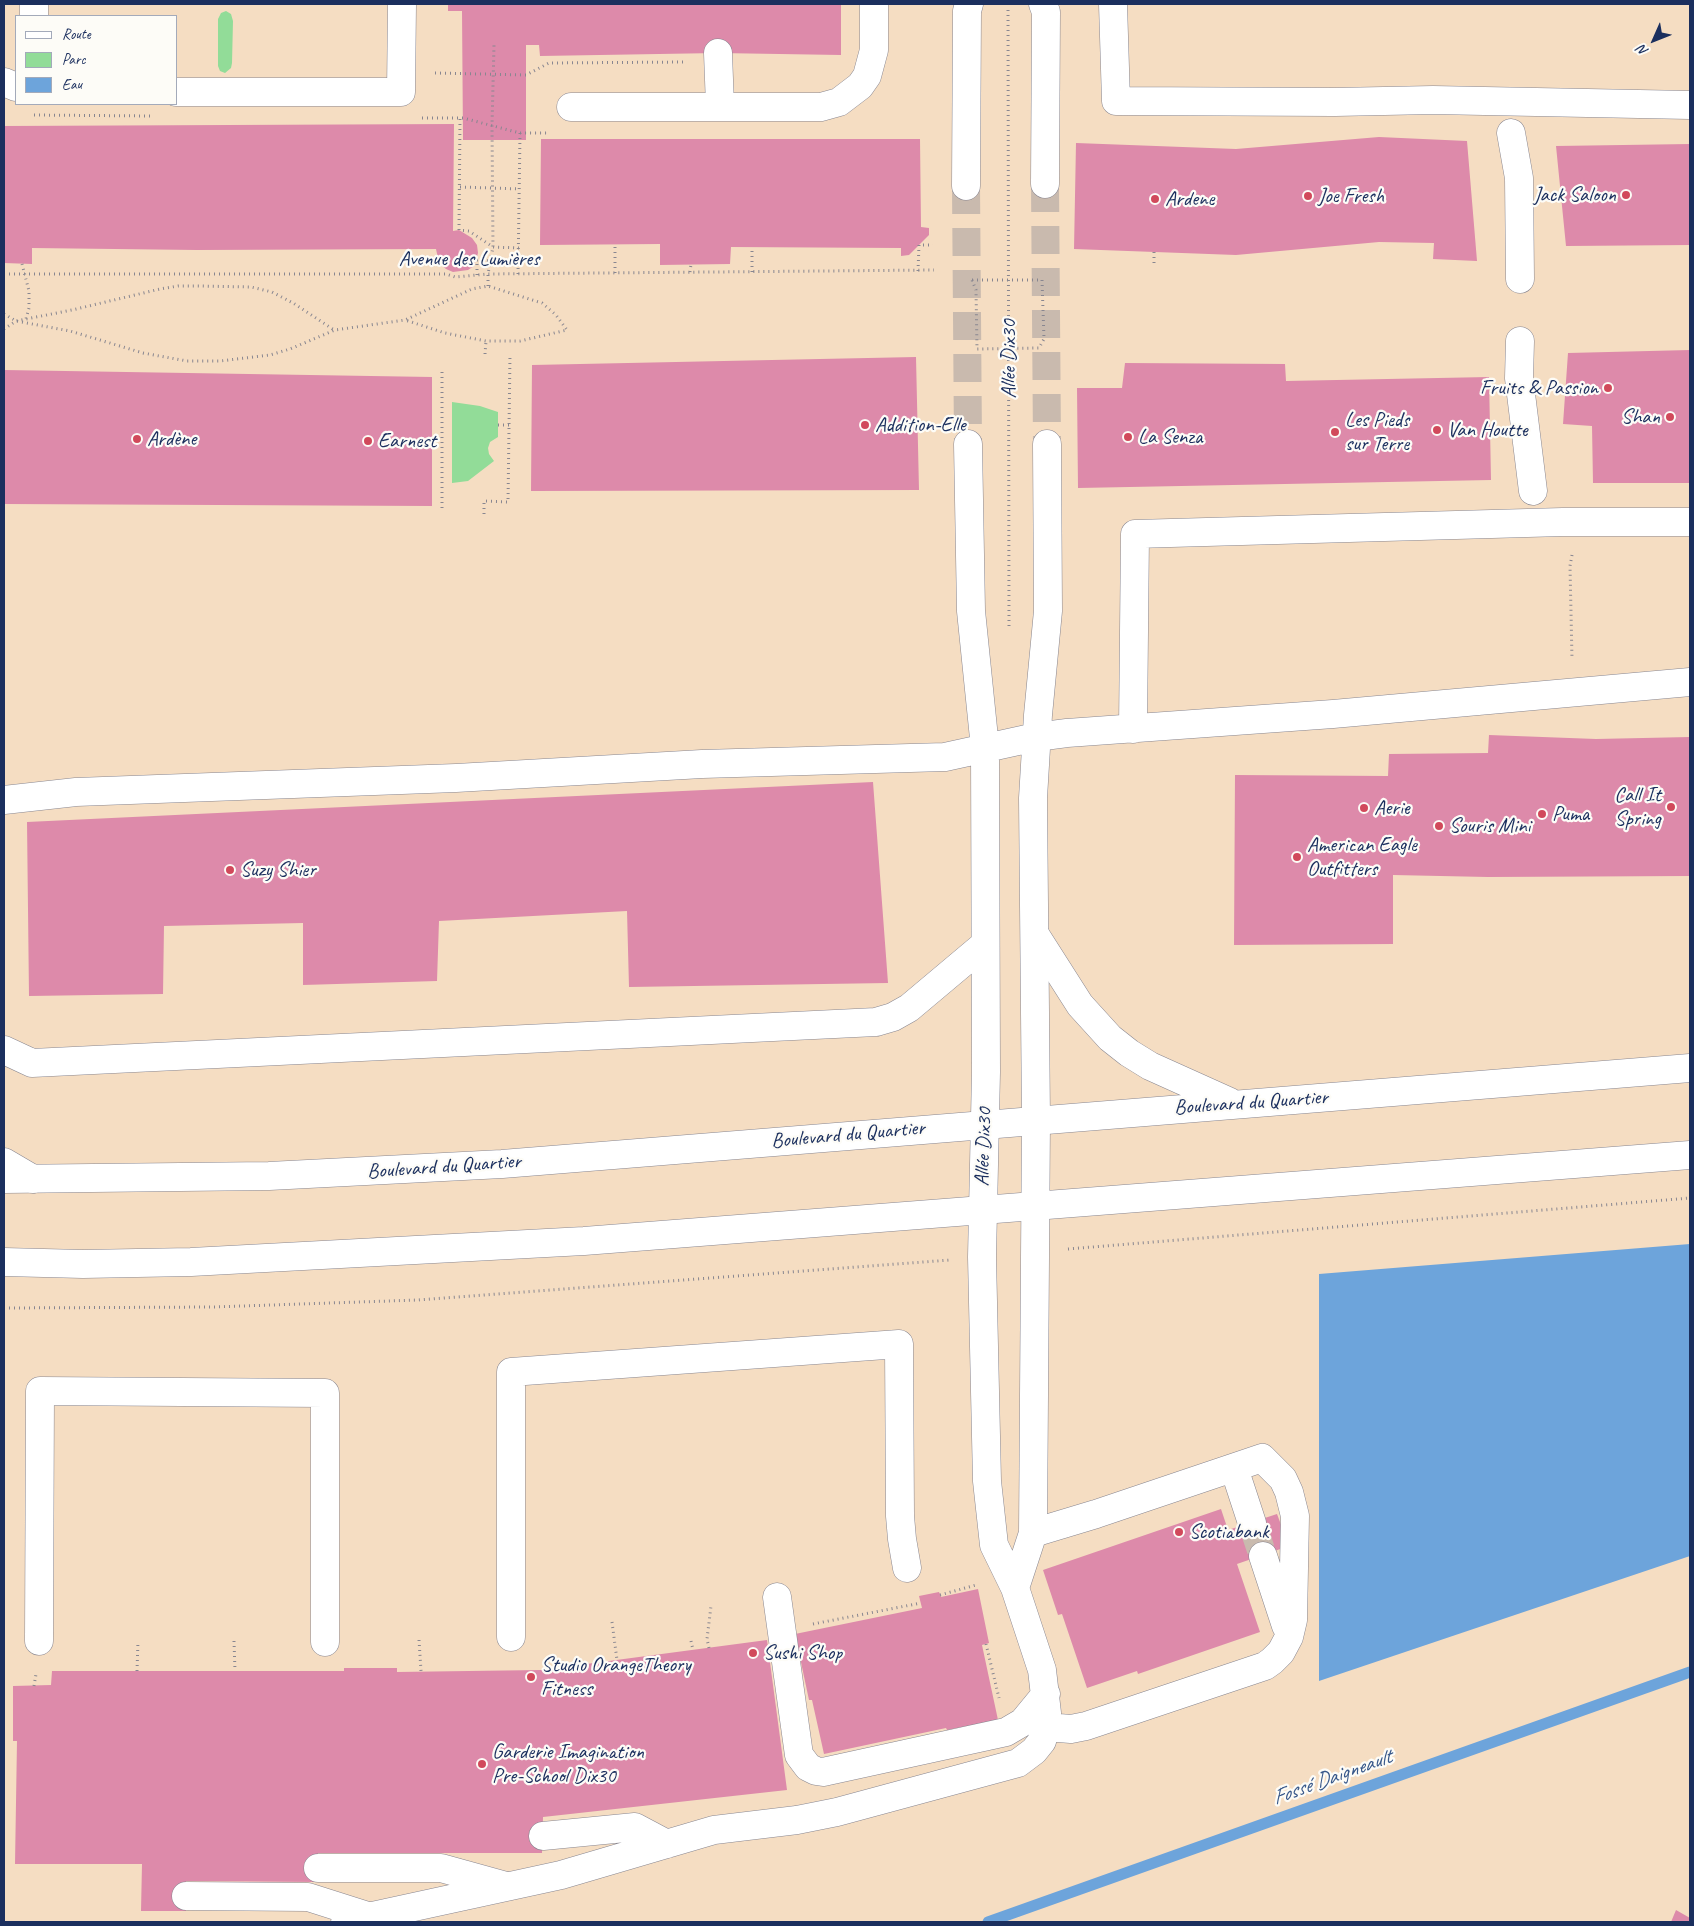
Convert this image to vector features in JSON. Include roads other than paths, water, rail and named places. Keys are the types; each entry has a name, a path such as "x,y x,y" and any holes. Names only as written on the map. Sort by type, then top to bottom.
{"main road":[{"path":"178,92 402,92 402,4"},
{"path":"571,107 821,107 839,102 860,86 867,76 874,50 874,4"},
{"path":"966,186 967,11 969,4"},
{"path":"1043,4 1046,12 1045,184"},
{"path":"1113,4 1116,101 1335,102 1433,100 1690,105"},
{"path":"706,57 720,106"},
{"path":"1511,132 1519,178 1520,279"},
{"path":"1520,341 1520,378 1533,491"},
{"name":"Allée Dix30","path":"968,444 971,610 985,748 985,1125 982,1210 986,1481 994,1545 1015,1588 1042,1670 1046,1694 1046,1727"},
{"path":"1015,1588 1032,1533 1036,1120 1036,936 1033,798 1036,737 1048,611 1047,444"},
{"path":"1133,728 1135,534 1572,522 1690,522"},
{"path":"4,800 76,792 429,779 702,764 945,757 1036,737 1333,714 1690,682"},
{"path":"1036,936 1080,1004 1095,1022 1123,1048 1150,1066 1234,1104"},
{"path":"4,1050 32,1063 876,1022 893,1017 909,1008 984,945"},
{"name":"Boulevard du Quartier","path":"4,1179 269,1176 502,1164 1690,1068"},
{"path":"4,1262 140,1263 281,1258 584,1241 1690,1155"},
{"path":"4,1162 33,1179"},
{"path":"510,1637 511,1372 900,1344 900,1516 907,1568"},
{"path":"39,1641 40,1391 325,1393 325,1642"},
{"path":"186,1896 308,1897 358,1919 561,1875 714,1830 816,1817 1018,1763 1034,1751 1042,1741 1046,1727 1071,1729 1086,1726 1265,1666 1281,1652 1289,1637 1293,1620 1295,1516 1289,1492 1282,1478 1262,1458 1096,1514 1032,1533"},
{"path":"1234,1468 1252,1523"},
{"path":"1263,1556 1289,1637"},
{"path":"777,1597 799,1755 808,1767 816,1771 823,1772 1006,1732 1023,1722 1046,1694"},
{"path":"543,1836 635,1828 667,1844"},
{"path":"318,1868 441,1868 509,1887"}],"water":[{"path":"1690,1244 1690,1556 1319,1681 1319,1274"}],"waterway":[{"name":"Fossé Daigneault","path":"988,1922 1690,1672"}],"tunnel":[{"path":"1045,184 1047,444"},
{"path":"966,186 968,444"},
{"path":"1252,1523 1263,1556"}],"place":[{"name":"Jack Saloon","path":"1626,195"},
{"name":"Joe Fresh","path":"1308,196"},
{"name":"Ardene","path":"1155,199"},
{"name":"Fruits & Passion","path":"1608,388"},
{"name":"Shan","path":"1670,417"},
{"name":"Addition-Elle","path":"865,425"},
{"name":"Van Houtte","path":"1437,430"},
{"name":"Les Pieds sur Terre","path":"1335,432"},
{"name":"La Senza","path":"1128,437"},
{"name":"Ardène","path":"137,439"},
{"name":"Earnest","path":"368,441"},
{"name":"Call It Spring","path":"1671,807"},
{"name":"Aerie","path":"1364,808"},
{"name":"Puma","path":"1542,814"},
{"name":"Souris Mini","path":"1439,826"},
{"name":"American Eagle Outfitters","path":"1297,857"},
{"name":"Suzy Shier","path":"230,870"},
{"name":"Scotiabank","path":"1179,1532"},
{"name":"Sushi Shop","path":"753,1653"},
{"name":"Studio OrangeTheory Fitness","path":"531,1677"},
{"name":"Garderie Imagination Pre-School Dix30","path":"482,1764"}]}
